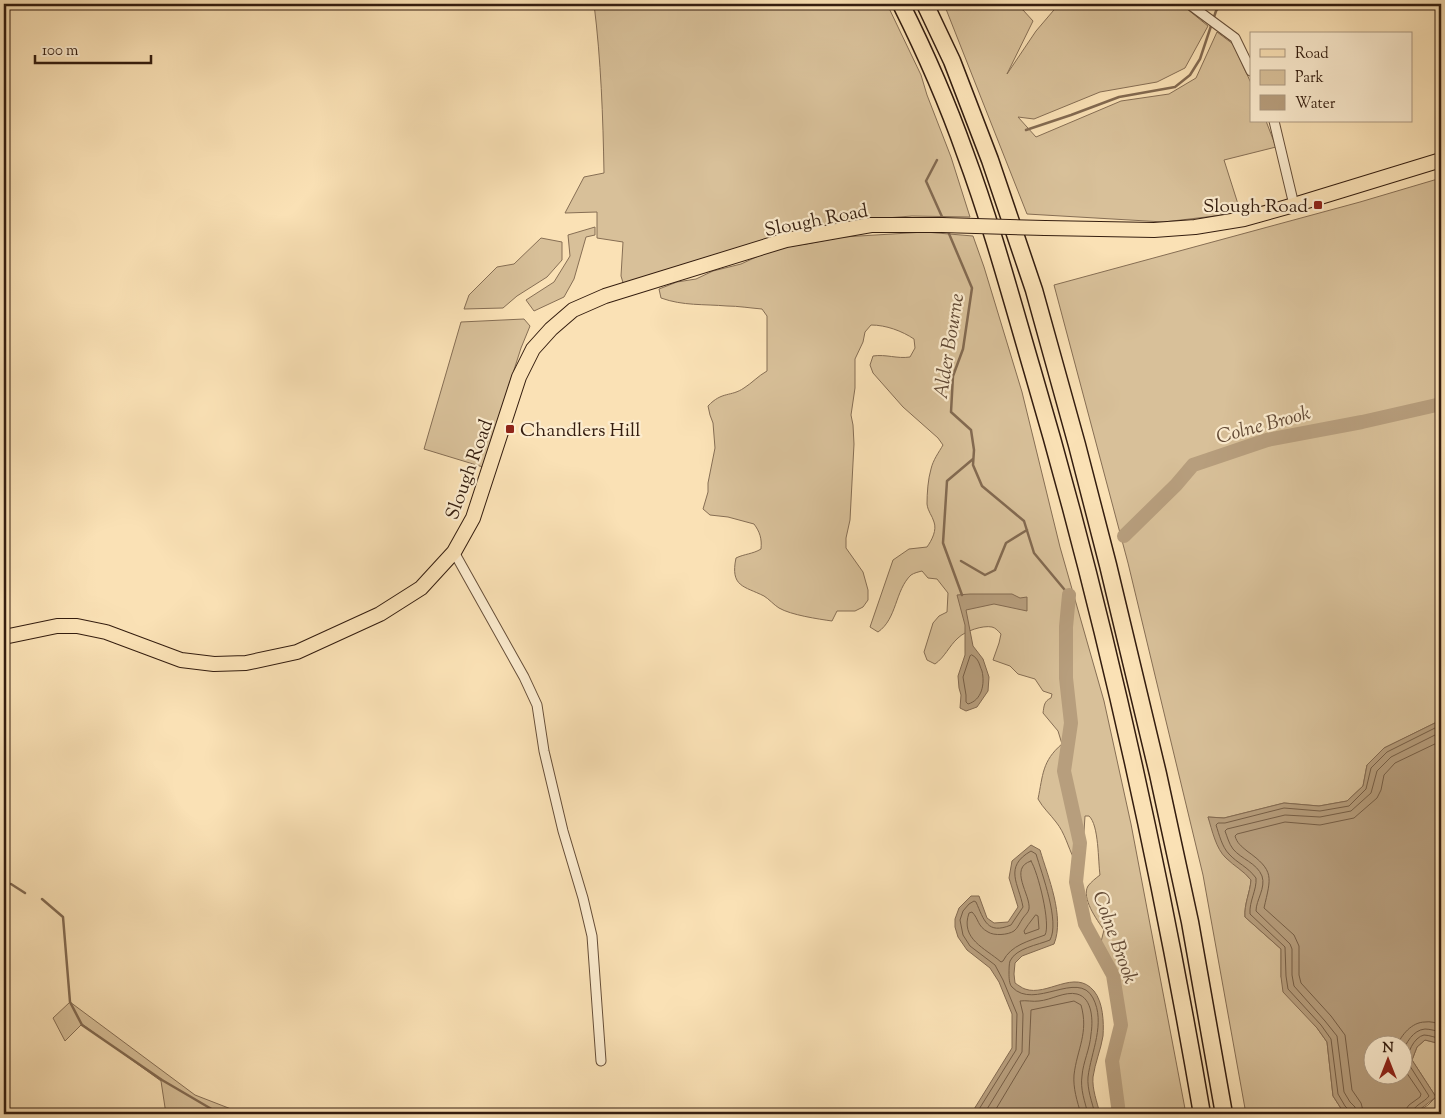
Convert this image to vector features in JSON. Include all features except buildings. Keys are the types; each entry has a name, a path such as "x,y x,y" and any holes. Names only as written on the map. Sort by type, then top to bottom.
{"highway":[{"path":"901,4 921,42 977,187 1053,440 1086,560 1138,782 1168,928 1202,1114"},
{"path":"924,4 952,61 990,160 1034,290 1075,436 1158,774 1190,922 1224,1114"}],"main road":[{"name":"Slough Road","path":"4,636 57,626 77,626 106,632 181,660 214,664 246,663 297,652 380,614 422,588 454,552 473,518 492,465 519,378 533,349 551,329 573,310 605,296 786,240 871,226 942,225 1154,230 1195,227 1244,219 1294,206 1441,160"}],"street":[{"path":"1189,4 1234,38 1250,69"},
{"path":"1274,122 1294,206"},
{"path":"454,552 524,677 537,704 544,751 563,831 592,936 601,1061"}],"green space":[{"path":"594,4 887,4 921,75 951,157 970,217 912,216 859,220 809,228 624,286 621,276 623,242 597,238 597,212 565,213 584,177 604,173 601,88"},
{"path":"944,4 1012,4 1023,10 1033,21 1007,74 1036,31 1059,4 1181,4 1208,26 1185,68 1157,82 1100,92 1034,119 1018,117 1036,137 1121,101 1169,94 1196,78 1217,32 1233,44 1250,81 1250,122 1266,122 1276,147 1224,160 1238,204 1207,206 1223,215 1164,222 1027,214"},
{"path":"1441,178 1441,720 1384,748 1367,765 1363,786 1347,801 1319,806 1284,803 1224,818 1208,817 1225,857 1244,871 1251,880 1245,917 1281,949 1281,977 1327,1042 1333,1096 1342,1110 1348,1114 1246,1114 1203,875 1128,563 1054,285 1360,202"},
{"path":"595,227 595,235 586,237 574,279 564,297 534,311 526,300 554,282 570,256 568,235"},
{"path":"925,232 973,236 1022,392 1060,547 1104,701 1131,824 1186,1114 1122,1114 1114,1060 1125,1029 1118,980 1100,946 1104,930 1088,903 1086,891 1088,886 1100,875 1095,827 1089,816 1085,816 1082,862 1077,862 1059,826 1038,799 1044,769 1055,750 1062,744 1058,731 1043,713 1045,704 1052,694 1043,691 1035,679 1018,674 1010,666 993,660 1001,634 992,627 979,628 961,635 935,664 927,660 924,652 933,623 939,616 947,612 948,593 937,579 928,578 922,571 911,575 906,581 893,612 884,626 878,632 870,627 893,560 909,549 927,547 934,532 935,525 927,504 928,486 932,466 943,445 938,438 903,407 873,373 870,365 873,356 910,357 915,348 914,339 894,329 871,325 865,332 863,342 855,359 855,388 851,415 854,444 850,520 846,548 863,572 868,590 868,600 863,607 855,611 837,611 832,621 797,615 777,607 764,596 740,584 735,575 736,558 761,549 761,539 754,524 728,517 710,515 703,509 708,492 715,448 713,423 708,406 722,396 739,391 767,371 767,316 762,309 685,304 669,301 661,298 659,289 741,264 776,248 843,237"},
{"path":"541,238 562,242 562,260 547,277 517,296 503,308 464,309 469,295 497,267 514,264"},
{"path":"524,319 530,326 521,348 483,467 424,449 461,322"},
{"path":"70,1002 195,1095 244,1114 166,1114 161,1081 82,1024 65,1041 53,1018"},
{"path":"1425,1040 1441,1044 1441,1114 1414,1114 1436,1097 1412,1060 1417,1047"}],"water":[{"path":"1012,594 1020,598 1027,597 1027,611 994,604 966,610 973,646 983,659 989,677 988,691 977,707 966,711 960,708 961,695 958,676 965,655 965,625 957,595"},
{"path":"1441,720 1441,1044 1425,1040 1417,1047 1412,1060 1436,1097 1414,1114 1348,1114 1342,1110 1333,1096 1327,1042 1317,1028 1283,992 1281,949 1245,917 1251,880 1229,861 1220,850 1208,817 1224,818 1284,803 1319,806 1347,801 1363,786 1367,765 1384,748"},
{"path":"1031,845 1040,850 1051,884 1057,910 1057,933 1054,944 1022,956 1015,963 1015,983 1024,989 1034,990 1078,982 1094,991 1102,1012 1103,1030 1093,1082 1100,1114 971,1114 1012,1048 1012,1014 999,982 990,968 967,950 958,937 955,919 959,908 971,896 979,896 987,918 994,923 1008,922 1018,907 1009,878 1012,861"}],"waterway":[{"name":"Alder Bourne","path":"1026,130 1119,97 1175,87 1190,75 1200,59 1216,11 1222,4"},
{"name":"Alder Bourne","path":"937,160 926,181 943,219"},
{"name":"Alder Bourne","path":"947,229 972,288 963,349 953,376 951,412 971,430 974,450 973,465 982,486 1024,521 1034,553 1069,595"},
{"name":"Colne Brook","path":"1124,536 1176,485 1193,465 1267,440 1362,422 1441,404"},
{"path":"962,595 943,543 947,481 973,459"},
{"path":"961,561 985,575 995,570 1006,543 1027,530"},
{"name":"Colne Brook","path":"1069,595 1066,627 1066,678 1071,723 1064,771 1080,843 1076,882 1085,924 1113,975 1121,1025 1112,1061 1119,1114"},
{"path":"11,884 25,893"},
{"path":"42,899 63,917 70,1002 82,1025 162,1080 220,1114"}],"place":[{"name":"Slough Road","path":"1318,205"},
{"name":"Chandlers Hill","path":"510,429"}]}
